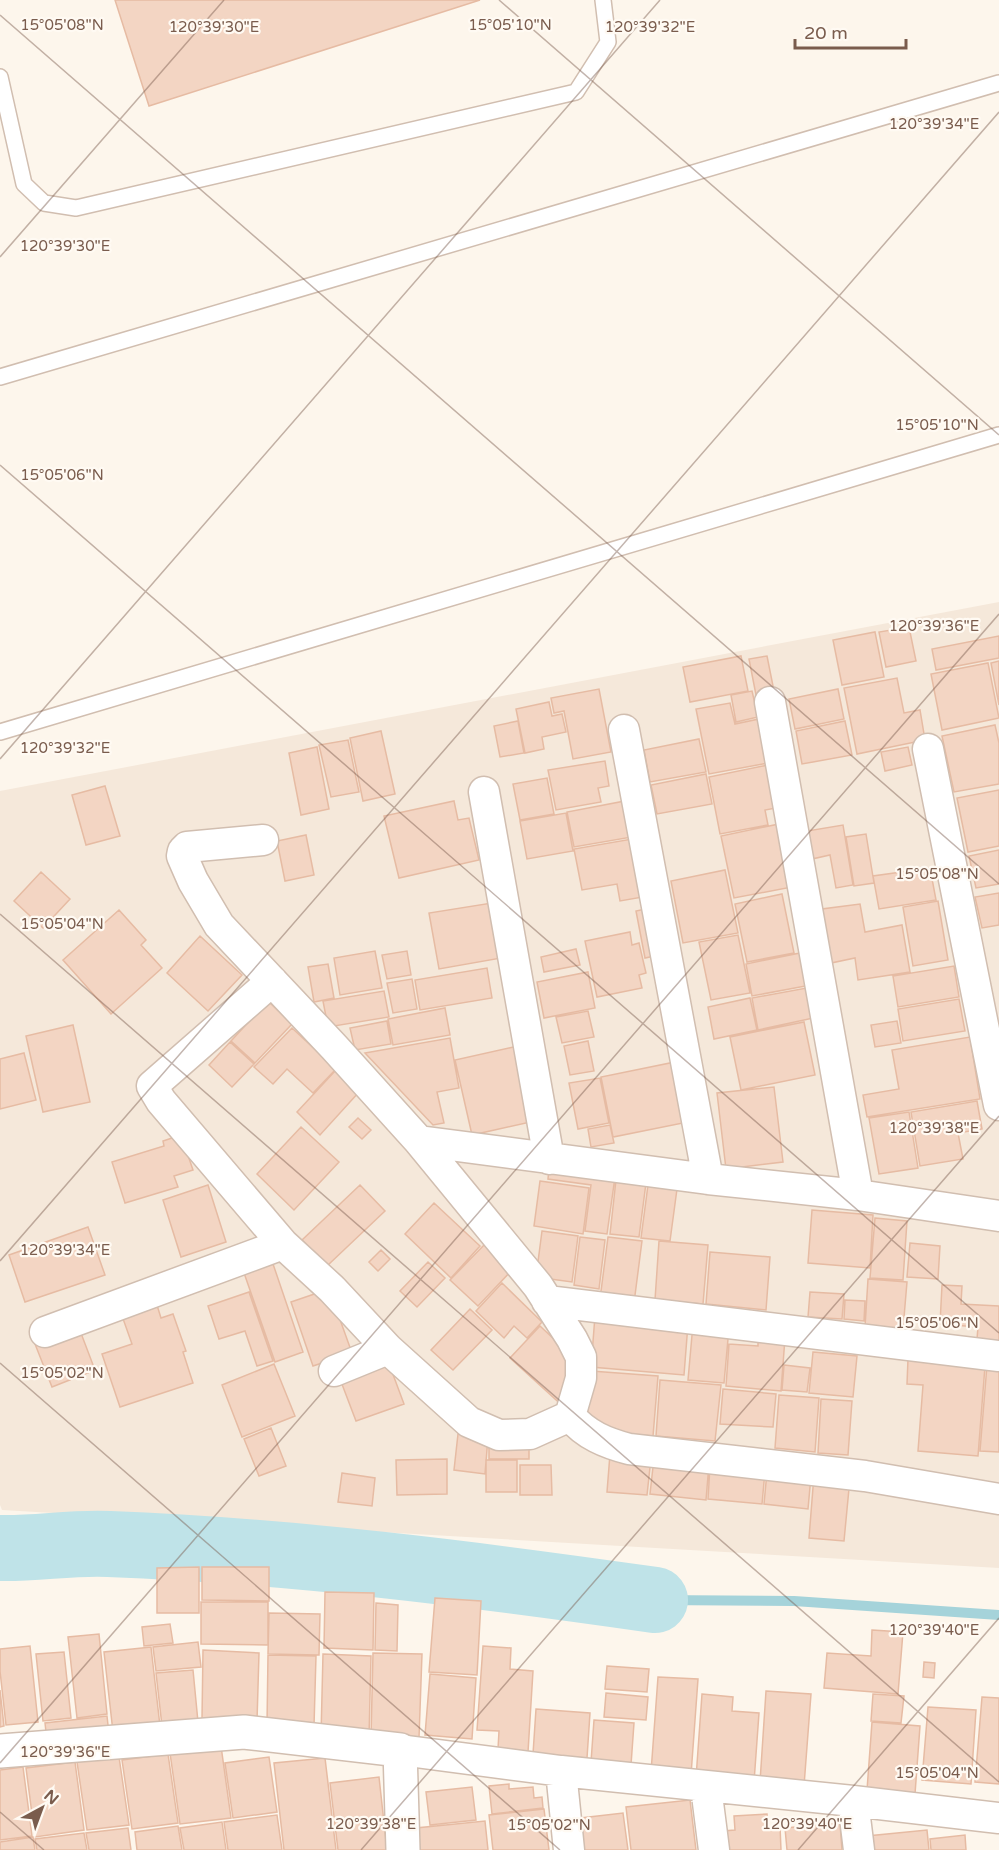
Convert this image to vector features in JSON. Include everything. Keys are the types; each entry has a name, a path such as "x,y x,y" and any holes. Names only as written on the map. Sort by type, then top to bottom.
{"street":[{"path":"770,702 858,1195"},
{"path":"624,730 708,1179"},
{"path":"928,749 999,1105"},
{"path":"484,792 549,1159"},
{"path":"263,840 187,847 182,856 193,881 219,925 272,981 419,1141 538,1286 581,1357 581,1378 570,1416 530,1434 499,1435 469,1422 388,1349 332,1289 283,1244 161,1101 152,1086 272,981"},
{"path":"419,1141 708,1179 858,1195 999,1216"},
{"path":"45,1332 283,1244"},
{"path":"547,1301 999,1356"},
{"path":"334,1371 388,1349"},
{"path":"570,1416 580,1428 608,1444 629,1449 865,1476 999,1499"},
{"path":"0,1751 244,1732 561,1771 999,1818"},
{"path":"400,1750 403,1850"},
{"path":"561,1771 569,1850"},
{"path":"706,1787 714,1850"},
{"path":"853,1801 859,1850"}],"lane":[{"path":"0,77 24,184 44,203 76,208 576,92 608,42 603,0"},
{"path":"0,377 999,83"},
{"path":"0,732 999,435"}],"shaded area":[{"path":"999,602 999,1568 2,1510 0,1505 0,791"}],"building":[{"path":"115,0 480,0 149,106"},
{"path":"909,627 916,661 886,667 879,632"},
{"path":"875,632 884,677 842,685 833,640"},
{"path":"999,636 999,658 936,670 932,649"},
{"path":"741,656 748,691 690,702 683,667"},
{"path":"767,656 774,691 756,695 749,659"},
{"path":"999,661 999,705 991,663"},
{"path":"988,663 999,718 942,730 931,674"},
{"path":"897,678 904,713 920,710 925,740 857,754 844,688"},
{"path":"599,689 611,752 573,759 564,711 554,713 551,698"},
{"path":"838,689 844,719 795,729 789,699"},
{"path":"752,691 758,717 736,722 731,695"},
{"path":"549,702 552,716 562,714 566,732 542,737 544,749 525,753 516,709"},
{"path":"730,703 735,724 759,719 768,763 709,774 696,709"},
{"path":"518,721 524,753 500,757 494,726"},
{"path":"845,721 852,755 802,764 796,731"},
{"path":"995,725 999,743 999,784 954,792 942,736"},
{"path":"381,731 395,794 363,801 350,738"},
{"path":"699,739 706,772 650,782 644,750"},
{"path":"348,740 359,792 331,797 319,745"},
{"path":"317,747 329,809 301,815 289,753"},
{"path":"908,747 912,765 885,771 881,752"},
{"path":"605,761 609,786 598,788 601,802 556,810 548,770"},
{"path":"768,765 776,808 765,810 768,825 720,834 709,777"},
{"path":"706,774 712,804 657,814 651,785"},
{"path":"547,778 554,814 520,820 513,784"},
{"path":"105,786 120,836 86,845 72,795"},
{"path":"999,790 999,846 968,852 957,798"},
{"path":"454,801 458,820 469,818 479,860 399,878 384,816"},
{"path":"625,801 632,837 574,847 567,812"},
{"path":"566,813 573,851 527,859 520,821"},
{"path":"779,824 792,887 734,898 721,836"},
{"path":"843,825 853,885 836,888 830,855 812,859 807,831"},
{"path":"866,834 874,883 854,886 846,837"},
{"path":"306,835 314,875 285,881 277,841"},
{"path":"632,839 643,897 620,901 617,884 582,890 574,849"},
{"path":"999,850 999,884 976,888 969,856"},
{"path":"930,868 936,900 879,909 873,876"},
{"path":"725,870 738,933 683,943 671,881"},
{"path":"41,872 70,899 43,928 14,901"},
{"path":"999,893 999,925 982,928 975,897"},
{"path":"782,894 794,953 747,962 735,904"},
{"path":"938,901 948,960 913,966 903,907"},
{"path":"498,902 507,957 439,969 429,913"},
{"path":"860,904 865,932 902,925 910,972 858,980 855,958 831,963 822,909"},
{"path":"655,907 664,954 645,958 636,911"},
{"path":"119,910 146,940 141,945 162,968 111,1014 63,960"},
{"path":"630,932 632,945 639,943 646,973 639,975 642,988 597,997 585,941"},
{"path":"738,935 750,993 711,1000 699,942"},
{"path":"200,936 242,975 208,1011 167,973"},
{"path":"576,949 580,965 544,972 541,957"},
{"path":"375,951 382,988 340,995 334,958"},
{"path":"407,951 411,975 387,979 382,955"},
{"path":"805,952 811,985 752,996 746,964"},
{"path":"328,964 334,998 314,1002 308,967"},
{"path":"954,966 959,997 898,1007 893,976"},
{"path":"487,968 492,998 420,1010 415,980"},
{"path":"588,972 595,1008 544,1018 537,982"},
{"path":"412,979 417,1009 393,1013 387,983"},
{"path":"812,987 818,1017 758,1030 752,998"},
{"path":"384,991 389,1017 328,1027 323,1001"},
{"path":"750,998 757,1030 714,1039 708,1007"},
{"path":"959,999 965,1031 903,1041 898,1009"},
{"path":"268,1001 292,1024 255,1063 231,1041"},
{"path":"445,1008 450,1035 393,1045 388,1019"},
{"path":"588,1011 594,1037 562,1043 556,1017"},
{"path":"387,1021 391,1044 355,1050 350,1028"},
{"path":"897,1021 901,1043 875,1047 871,1025"},
{"path":"804,1022 815,1075 741,1090 730,1037"},
{"path":"73,1025 90,1102 43,1112 26,1036"},
{"path":"292,1028 336,1069 313,1093 287,1069 273,1084 254,1067"},
{"path":"970,1037 980,1099 867,1117 863,1095 899,1089 892,1050"},
{"path":"450,1038 459,1088 437,1092 444,1123 433,1125 365,1053"},
{"path":"588,1041 594,1071 570,1075 564,1046"},
{"path":"230,1042 254,1064 232,1087 209,1065"},
{"path":"518,1046 535,1121 472,1135 455,1060"},
{"path":"24,1053 36,1100 0,1109 0,1059"},
{"path":"675,1062 688,1122 613,1137 601,1077"},
{"path":"336,1070 359,1092 320,1135 297,1112"},
{"path":"600,1078 609,1123 578,1129 569,1083"},
{"path":"774,1087 783,1162 726,1169 717,1093"},
{"path":"977,1101 982,1129 958,1133 963,1159 920,1166 911,1112"},
{"path":"909,1112 918,1168 879,1174 869,1118"},
{"path":"358,1118 371,1130 362,1139 349,1127"},
{"path":"610,1125 614,1143 591,1147 588,1129"},
{"path":"301,1127 339,1162 294,1210 257,1174"},
{"path":"181,1135 193,1170 174,1176 178,1187 125,1203 112,1162 164,1146 163,1141"},
{"path":"549,1168 615,1177 607,1234 585,1231 591,1185 548,1179"},
{"path":"616,1180 646,1183 639,1237 610,1234"},
{"path":"540,1181 589,1188 583,1234 534,1226"},
{"path":"208,1185 226,1242 181,1257 163,1200"},
{"path":"360,1185 385,1211 327,1266 302,1240"},
{"path":"648,1185 677,1189 670,1241 641,1238"},
{"path":"434,1203 480,1246 451,1278 405,1234"},
{"path":"812,1210 873,1215 870,1268 808,1263"},
{"path":"875,1218 907,1221 903,1280 870,1278"},
{"path":"88,1227 105,1275 25,1302 9,1255"},
{"path":"542,1231 578,1236 572,1282 536,1277"},
{"path":"580,1237 605,1240 599,1289 574,1285"},
{"path":"608,1237 642,1241 634,1303 600,1299"},
{"path":"659,1241 708,1245 703,1304 655,1300"},
{"path":"910,1243 940,1246 938,1279 907,1277"},
{"path":"485,1244 512,1270 478,1306 450,1280"},
{"path":"381,1250 390,1259 378,1271 369,1262"},
{"path":"710,1252 770,1257 766,1310 706,1304"},
{"path":"272,1261 303,1352 275,1362 243,1270"},
{"path":"428,1262 445,1278 417,1307 400,1291"},
{"path":"868,1279 907,1282 903,1329 865,1327"},
{"path":"502,1283 542,1322 527,1338 514,1326 504,1338 476,1311"},
{"path":"942,1285 962,1286 961,1304 999,1306 999,1353 976,1351 978,1327 940,1324"},
{"path":"329,1289 352,1353 313,1366 291,1302"},
{"path":"249,1292 273,1361 257,1366 245,1331 219,1339 208,1306"},
{"path":"810,1292 844,1294 842,1319 808,1317"},
{"path":"845,1300 865,1301 864,1321 844,1319"},
{"path":"156,1302 161,1318 173,1314 186,1351 183,1352 193,1383 120,1407 102,1354 132,1344 121,1313"},
{"path":"470,1309 492,1330 453,1370 431,1350"},
{"path":"595,1316 688,1324 684,1375 591,1367"},
{"path":"693,1324 729,1328 724,1383 688,1380"},
{"path":"540,1326 572,1356 566,1409 510,1358"},
{"path":"79,1328 95,1370 52,1387 35,1344"},
{"path":"758,1336 785,1338 781,1391 726,1386 729,1344 758,1346"},
{"path":"813,1352 857,1356 853,1397 809,1393"},
{"path":"908,1359 985,1366 978,1456 918,1451 923,1385 907,1384"},
{"path":"388,1361 404,1404 356,1421 340,1379"},
{"path":"274,1364 295,1416 242,1437 222,1385"},
{"path":"784,1365 810,1368 807,1392 782,1390"},
{"path":"987,1365 999,1367 999,1452 980,1451"},
{"path":"591,1371 658,1376 653,1436 586,1430"},
{"path":"660,1380 721,1385 715,1441 656,1436"},
{"path":"723,1389 776,1394 773,1427 720,1424"},
{"path":"779,1395 819,1398 815,1452 775,1448"},
{"path":"821,1399 852,1401 848,1455 818,1453"},
{"path":"271,1428 286,1466 259,1476 244,1439"},
{"path":"458,1434 488,1437 485,1474 454,1470"},
{"path":"489,1436 529,1436 529,1459 489,1459"},
{"path":"610,1454 651,1458 647,1495 607,1492"},
{"path":"654,1458 709,1464 706,1500 650,1494"},
{"path":"447,1459 447,1494 397,1495 396,1460"},
{"path":"486,1460 517,1460 517,1492 486,1492"},
{"path":"520,1465 551,1465 552,1495 520,1495"},
{"path":"710,1466 765,1471 762,1504 708,1499"},
{"path":"767,1472 811,1476 808,1509 764,1504"},
{"path":"342,1473 375,1478 372,1506 338,1502"},
{"path":"814,1475 850,1478 844,1541 809,1538"},
{"path":"199,1567 199,1613 157,1613 157,1568"},
{"path":"202,1567 269,1567 269,1601 202,1600"},
{"path":"325,1592 374,1593 373,1650 324,1648"},
{"path":"435,1598 481,1601 477,1675 429,1672"},
{"path":"201,1602 268,1602 268,1645 201,1644"},
{"path":"376,1603 398,1605 397,1651 375,1650"},
{"path":"269,1613 320,1614 319,1655 268,1654"},
{"path":"170,1624 173,1643 144,1646 142,1627"},
{"path":"872,1630 903,1632 898,1694 824,1688 827,1653 871,1656"},
{"path":"99,1634 107,1714 77,1718 68,1637"},
{"path":"198,1642 201,1667 156,1671 153,1647"},
{"path":"30,1646 38,1722 6,1725 0,1649"},
{"path":"483,1646 511,1648 510,1669 533,1671 528,1752 498,1749 499,1731 477,1730"},
{"path":"151,1647 160,1726 113,1732 104,1652"},
{"path":"203,1650 259,1653 257,1721 202,1719"},
{"path":"64,1652 71,1718 43,1721 36,1654"},
{"path":"373,1653 422,1654 419,1738 371,1737"},
{"path":"323,1654 371,1656 369,1737 321,1736"},
{"path":"268,1655 316,1656 314,1726 267,1725"},
{"path":"924,1662 935,1663 934,1678 923,1677"},
{"path":"607,1666 649,1669 647,1692 605,1689"},
{"path":"193,1670 198,1722 162,1726 156,1673"},
{"path":"430,1674 476,1678 472,1739 425,1735"},
{"path":"658,1677 698,1679 691,1775 651,1772"},
{"path":"0,1690 4,1726 0,1727"},
{"path":"766,1691 811,1694 804,1786 760,1782"},
{"path":"606,1693 648,1697 646,1720 604,1717"},
{"path":"702,1694 733,1697 732,1711 759,1713 754,1782 696,1778"},
{"path":"873,1694 904,1696 901,1723 871,1721"},
{"path":"982,1697 999,1698 999,1784 975,1782"},
{"path":"928,1707 976,1710 971,1784 922,1780"},
{"path":"536,1709 590,1713 587,1758 533,1754"},
{"path":"107,1716 109,1734 47,1741 45,1723"},
{"path":"594,1720 634,1723 631,1765 591,1762"},
{"path":"872,1722 920,1726 915,1794 867,1790"},
{"path":"221,1746 231,1818 180,1824 170,1753"},
{"path":"168,1754 178,1823 132,1829 122,1760"},
{"path":"119,1757 129,1825 87,1830 77,1762"},
{"path":"269,1757 277,1812 233,1818 225,1763"},
{"path":"325,1758 336,1850 284,1850 274,1763"},
{"path":"75,1762 84,1830 35,1837 26,1768"},
{"path":"23,1767 32,1836 0,1840 0,1770"},
{"path":"379,1777 387,1850 338,1850 330,1783"},
{"path":"509,1784 509,1789 533,1787 534,1798 542,1797 543,1808 492,1814 489,1786"},
{"path":"472,1787 476,1820 430,1825 426,1792"},
{"path":"690,1800 696,1850 631,1850 626,1807"},
{"path":"544,1809 549,1850 493,1850 489,1815"},
{"path":"623,1813 628,1850 576,1850 572,1819"},
{"path":"767,1814 768,1827 780,1826 781,1850 725,1850 723,1831 735,1830 734,1816"},
{"path":"277,1815 282,1850 228,1850 224,1822"},
{"path":"485,1821 488,1850 418,1850 416,1828"},
{"path":"222,1822 226,1850 184,1850 180,1828"},
{"path":"840,1823 842,1850 787,1850 785,1828"},
{"path":"178,1826 182,1850 137,1850 135,1832"},
{"path":"128,1828 131,1850 89,1850 86,1833"},
{"path":"927,1830 929,1850 869,1850 867,1836"},
{"path":"84,1833 87,1850 37,1850 35,1839"},
{"path":"965,1835 966,1850 931,1850 930,1839"},
{"path":"33,1837 35,1850 0,1850 0,1842"}],"waterway":[{"path":"0,1548 95,1544 246,1552 451,1573 655,1600"},
{"path":"655,1600 794,1601 999,1615"}]}
